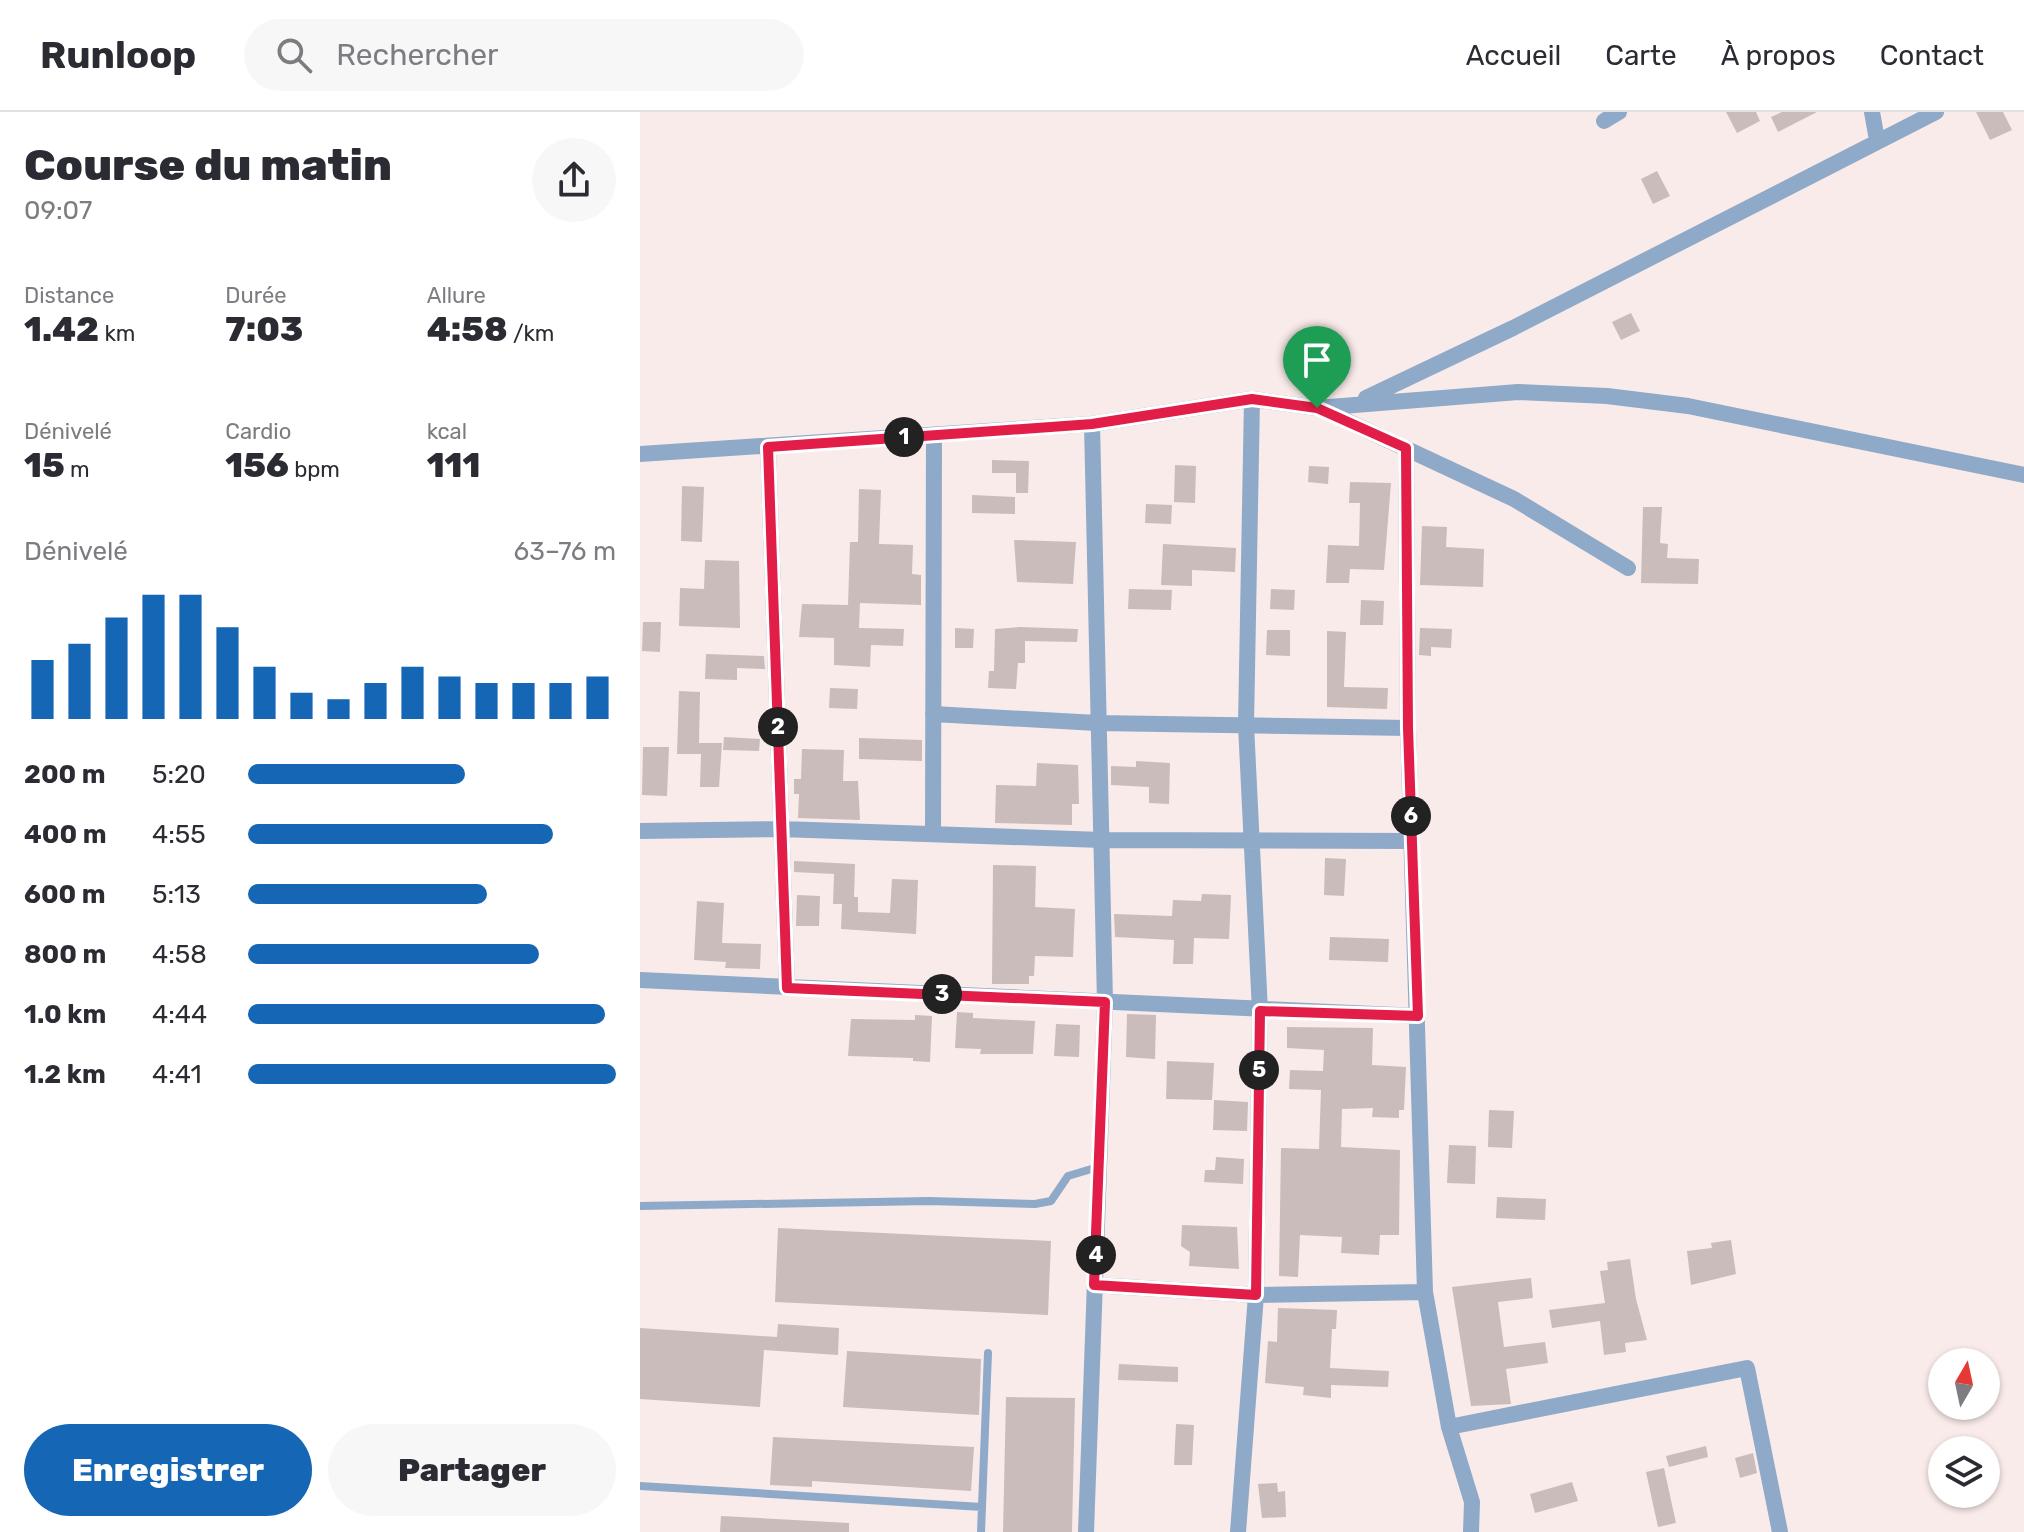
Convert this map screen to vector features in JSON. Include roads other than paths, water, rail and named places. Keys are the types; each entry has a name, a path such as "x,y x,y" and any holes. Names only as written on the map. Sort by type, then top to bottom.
{"street":[{"path":"1872,112 1877,140"},
{"path":"1353,404 1513,328 1936,112"},
{"path":"640,454 1092,424 1252,399 1317,408 1518,392 1607,396 1688,406 2024,475"},
{"path":"1238,1532 1256,1295 1260,1011 1249,840 1246,725 1252,399"},
{"path":"1317,408 1514,499 1628,568"},
{"path":"1086,1532 1105,1002 1092,424"},
{"path":"933,834 934,435"},
{"path":"768,447 787,988"},
{"path":"1406,448 1408,728 1425,1292 1449,1427 1472,1502 1471,1532"},
{"path":"933,714 1097,723 1408,728"},
{"path":"640,831 781,829 1102,840 1412,841"},
{"path":"640,980 1418,1016"},
{"path":"1094,1285 1256,1295 1425,1292"},
{"path":"1449,1427 1747,1368 1780,1532"}],"lane":[{"path":"640,1206 929,1201 1035,1204 1051,1201 1068,1176 1099,1167"},
{"path":"981,1532 988,1353"},
{"path":"640,1486 982,1507"}]}
